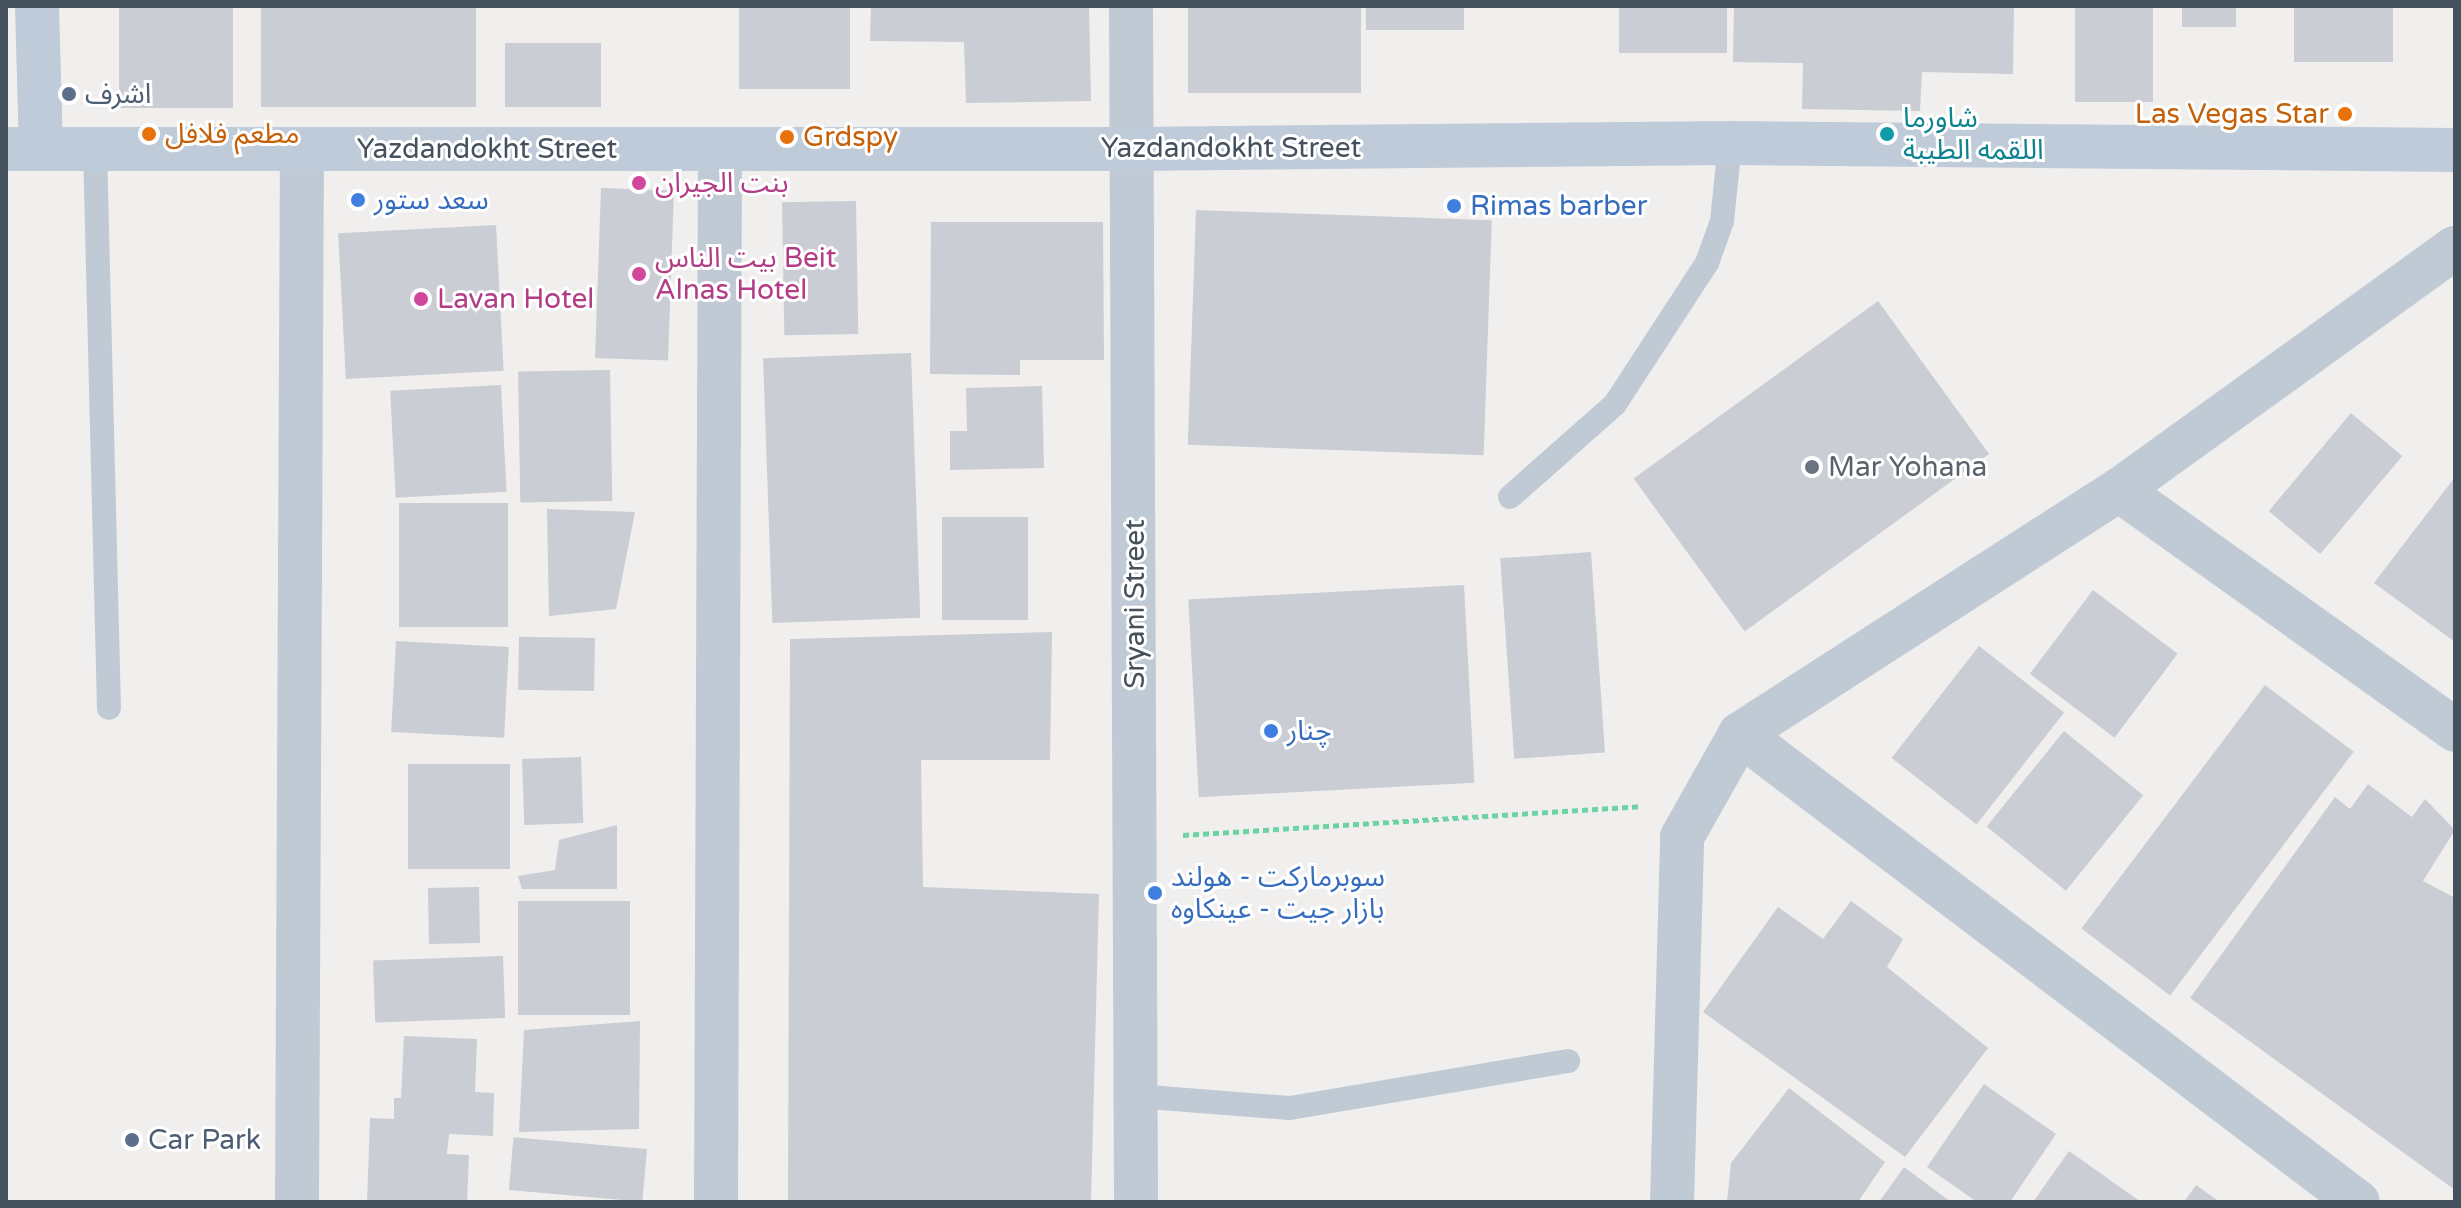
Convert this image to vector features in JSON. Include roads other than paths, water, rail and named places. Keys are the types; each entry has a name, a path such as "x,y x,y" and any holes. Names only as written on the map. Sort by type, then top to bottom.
{"street":[{"path":"24,149 37,6"},
{"name":"Sryani Street","path":"1131,6 1134,149 1136,1202"},
{"name":"Yazdandokht Street","path":"24,149 1134,149 1730,143 2455,150"},
{"path":"297,1202 302,149"},
{"path":"716,1202 720,149"},
{"path":"1672,1202 1682,837 1740,734 2119,490 2455,248"},
{"path":"2119,490 2455,730"},
{"path":"1740,734 2358,1202"}],"lane":[{"path":"1510,497 1615,404 1707,263 1722,221 1730,143"},
{"path":"95,149 109,708"},
{"path":"1136,1096 1290,1108 1568,1061"}],"place":[{"name":"اشرف","path":"69,94"},
{"name":"Las Vegas Star","path":"2345,114"},
{"name":"مطعم فلافل","path":"149,134"},
{"name":"شاورما اللقمه الطيبة","path":"1887,134"},
{"name":"Grdspy","path":"787,137"},
{"name":"بنت الجيران","path":"639,183"},
{"name":"سعد ستور","path":"358,200"},
{"name":"Rimas barber","path":"1454,206"},
{"name":"بيت الناس Beit Alnas Hotel","path":"639,274"},
{"name":"Lavan Hotel","path":"421,299"},
{"name":"Mar Yohana","path":"1812,467"},
{"name":"چنار","path":"1271,731"},
{"name":"سوبرماركت - هولند بازار جيت - عينكاوه","path":"1155,893"},
{"name":"Car Park","path":"132,1140"}]}
